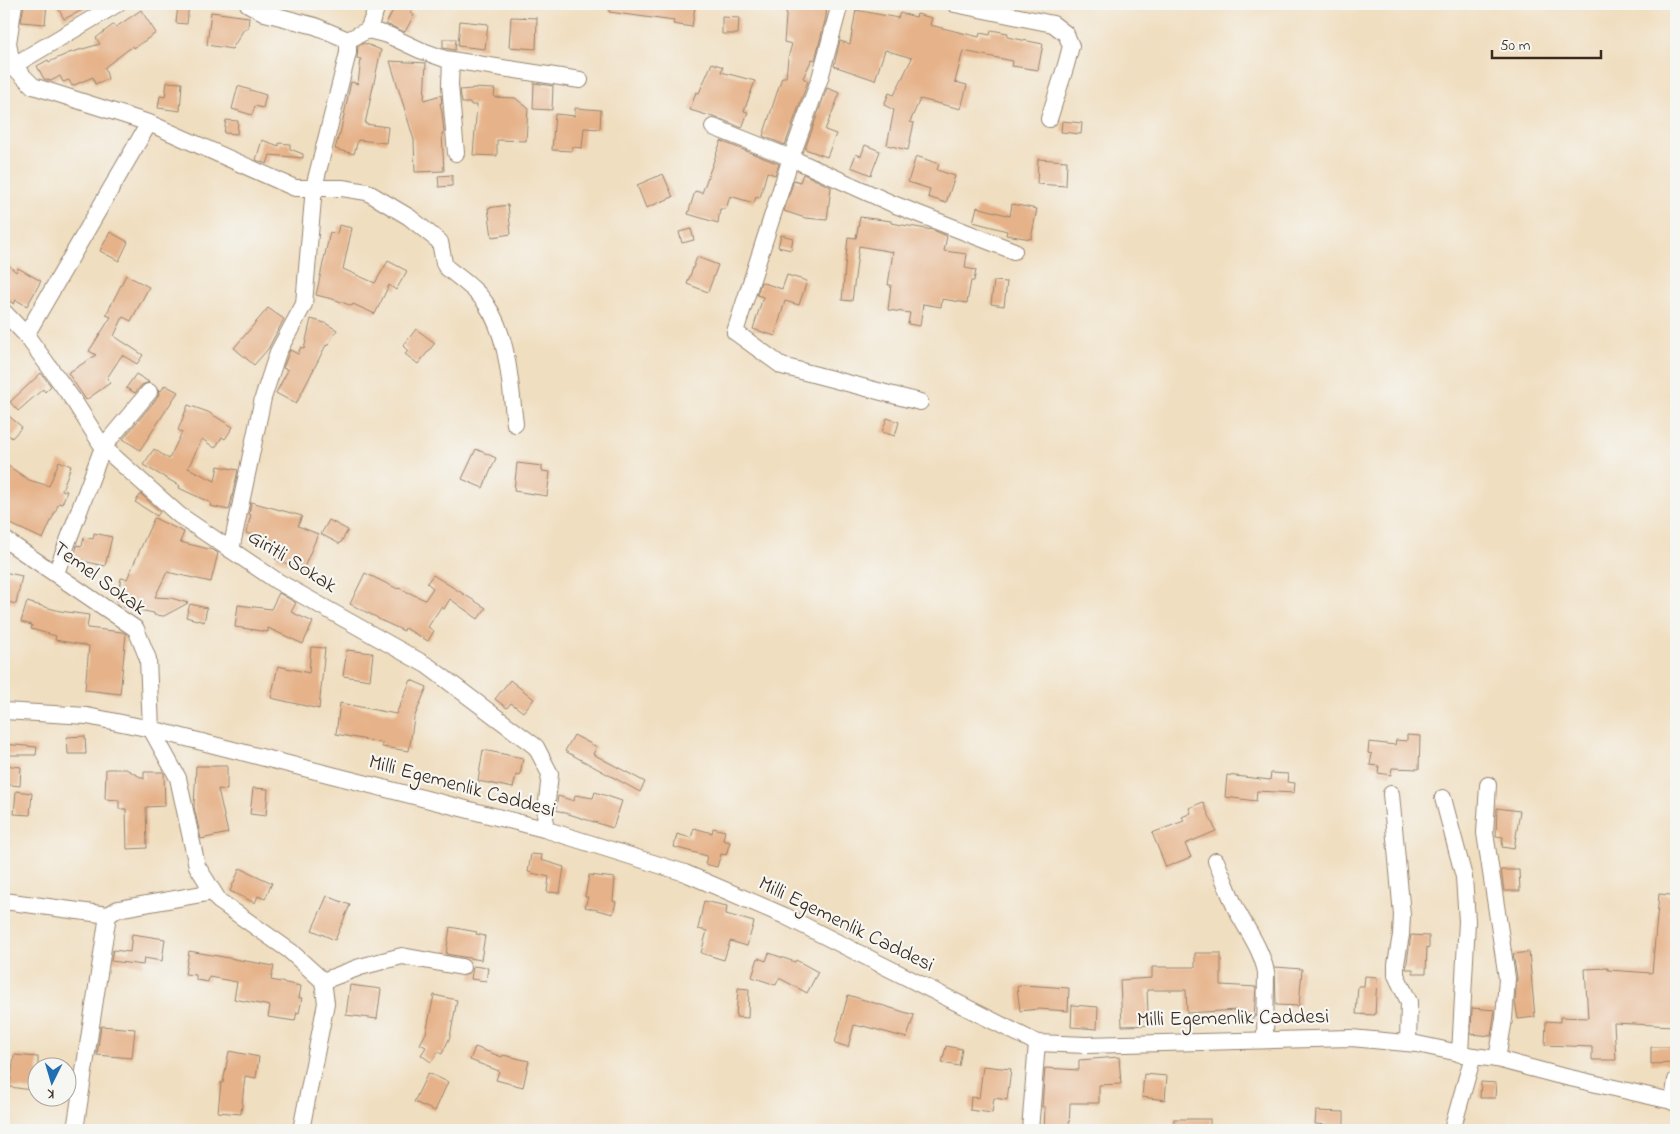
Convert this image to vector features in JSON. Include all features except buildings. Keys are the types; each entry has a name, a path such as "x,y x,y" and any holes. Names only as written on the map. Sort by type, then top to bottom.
{"street":[{"path":"14,4 6,43 8,68 33,86 149,123 295,188 342,188 367,192 409,217 440,242 442,257 446,267 485,302 492,313 507,358 516,424"},
{"path":"8,68 118,4"},
{"path":"248,4 265,14 315,26 348,40 368,30 388,35 420,50 451,60 580,80"},
{"path":"368,30 378,4"},
{"path":"840,4 820,78 791,158 736,332 782,366 920,402"},
{"path":"955,4 1053,24 1066,34 1071,46 1049,120"},
{"path":"231,550 263,398 278,352 304,304 314,187 348,53 348,40"},
{"path":"451,60 450,85 456,153"},
{"path":"26,335 149,123"},
{"path":"713,127 791,158 893,204 1014,251"},
{"name":"Giritli Sokak","path":"4,312 26,335 74,401 103,446 179,515 277,581 428,666 536,747 550,774 544,829"},
{"path":"56,573 103,446 149,392"},
{"name":"Temel Sokak","path":"4,539 136,629 148,659 151,729"},
{"name":"Milli Egemenlik Caddesi","path":"4,711 87,716 151,729 544,829 685,873 776,912 1037,1043 1086,1045 1351,1038 1408,1043 1496,1059 1675,1102"},
{"path":"151,729 178,778 198,866 219,902 290,951 324,980 326,1003 300,1130"},
{"path":"1488,785 1485,833 1507,978 1504,1019 1496,1059"},
{"path":"1391,794 1402,915 1396,970 1398,981 1410,1002 1408,1043"},
{"path":"1443,798 1464,877 1468,921 1466,1055 1452,1130"},
{"path":"1216,861 1236,909 1257,944 1264,962 1266,972 1265,1040"},
{"path":"4,901 108,915 118,909 213,892"},
{"path":"75,1130 108,915"},
{"path":"324,980 360,967 402,956 462,967"},
{"path":"1030,1130 1037,1043"},
{"path":"1675,1102 1676,1080"}]}
